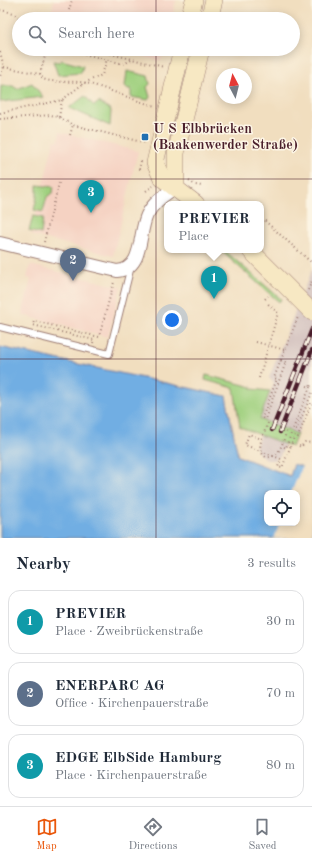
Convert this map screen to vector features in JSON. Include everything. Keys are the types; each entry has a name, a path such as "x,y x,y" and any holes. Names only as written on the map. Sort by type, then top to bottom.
{"main road":[{"path":"191,12 194,0"},
{"path":"180,56 155,159 156,167 162,178 176,187 192,201"},
{"path":"176,187 176,153 199,56"},
{"path":"253,253 305,314"}],"street":[{"path":"0,243 117,271 127,269 136,260 147,215 159,199 176,187"}],"lane":[{"path":"0,328 109,354 131,266"}],"path":[{"path":"69,10 72,0"},
{"path":"0,10 12,13"},
{"path":"0,52 4,67 0,76"},
{"path":"45,56 40,74 43,80 54,83 84,83 110,90 136,101 155,106"},
{"path":"94,56 124,64 133,59"},
{"path":"120,56 165,67"},
{"path":"0,113 62,100 84,83 102,74 107,59"},
{"path":"4,67 40,74"},
{"path":"59,117 62,100"},
{"path":"0,119 51,115 59,117 73,125 146,143"},
{"path":"70,134 73,125"},
{"path":"44,243 59,183"},
{"path":"264,221 312,263"},
{"path":"307,295 312,281"},
{"path":"92,340 33,325 34,321 99,337 114,282"},
{"path":"265,299 268,296"},
{"path":"259,378 278,313 266,302"},
{"path":"281,360 286,362 265,419 262,418 277,379 274,378 281,360 285,350 305,314"},
{"path":"256,342 285,350"},
{"path":"312,383 309,387 293,429 296,430 312,393"},
{"path":"284,447 286,448 291,434 298,437 312,401"},
{"path":"268,423 260,446 261,452 266,457 272,458 277,454 287,430"},
{"path":"259,438 249,434 245,445 281,459 278,467 282,468 294,435"},
{"path":"299,446 301,447 305,442 311,443"}],"shaded area":[{"path":"54,0 176,0 173,12 51,12"},
{"path":"141,56 162,56 161,61"},
{"path":"60,132 138,151 113,256 31,235 54,140 58,141"},
{"path":"30,265 121,287 108,337 22,315 31,279 27,278"},
{"path":"312,269 312,395 297,434 290,432 280,456 274,460 267,460 258,453 256,446 265,422 260,419 274,383 269,378"}],"green space":[{"path":"61,60 83,66 81,73 58,75 53,61 60,62"},
{"path":"127,71 148,76 150,84 147,87 150,97 148,100 131,97 131,89 128,89 125,86"},
{"path":"32,83 43,97 0,102 1,86 13,86 17,89"},
{"path":"85,96 94,106 99,102 111,110 110,126 69,108"},
{"path":"37,185 54,187 53,192 47,197 43,212 34,210 37,196"},
{"path":"33,216 43,218 41,234 29,231"},
{"path":"223,253 227,253 281,299 279,302"},
{"path":"206,375 252,387 252,389 270,391 260,419 297,434 292,447 240,427 234,388 205,380"}],"water":[{"path":"0,347 226,396 238,456 290,476 294,464 312,470 312,538 0,538"}],"pier":[{"path":"303,464 312,468 311,538 274,538 279,526 300,526 300,490 292,490"}],"railway":[{"path":"272,430 312,329"},
{"path":"280,432 312,350"}],"place":[{"name":"U S Elbbrücken (Baakenwerder Straße)","path":"145,137"},
{"name":"EDGE ElbSide Hamburg","path":"91,213"},
{"name":"ENERPARC AG","path":"73,281"},
{"name":"PREVIER","path":"214,299"}]}
